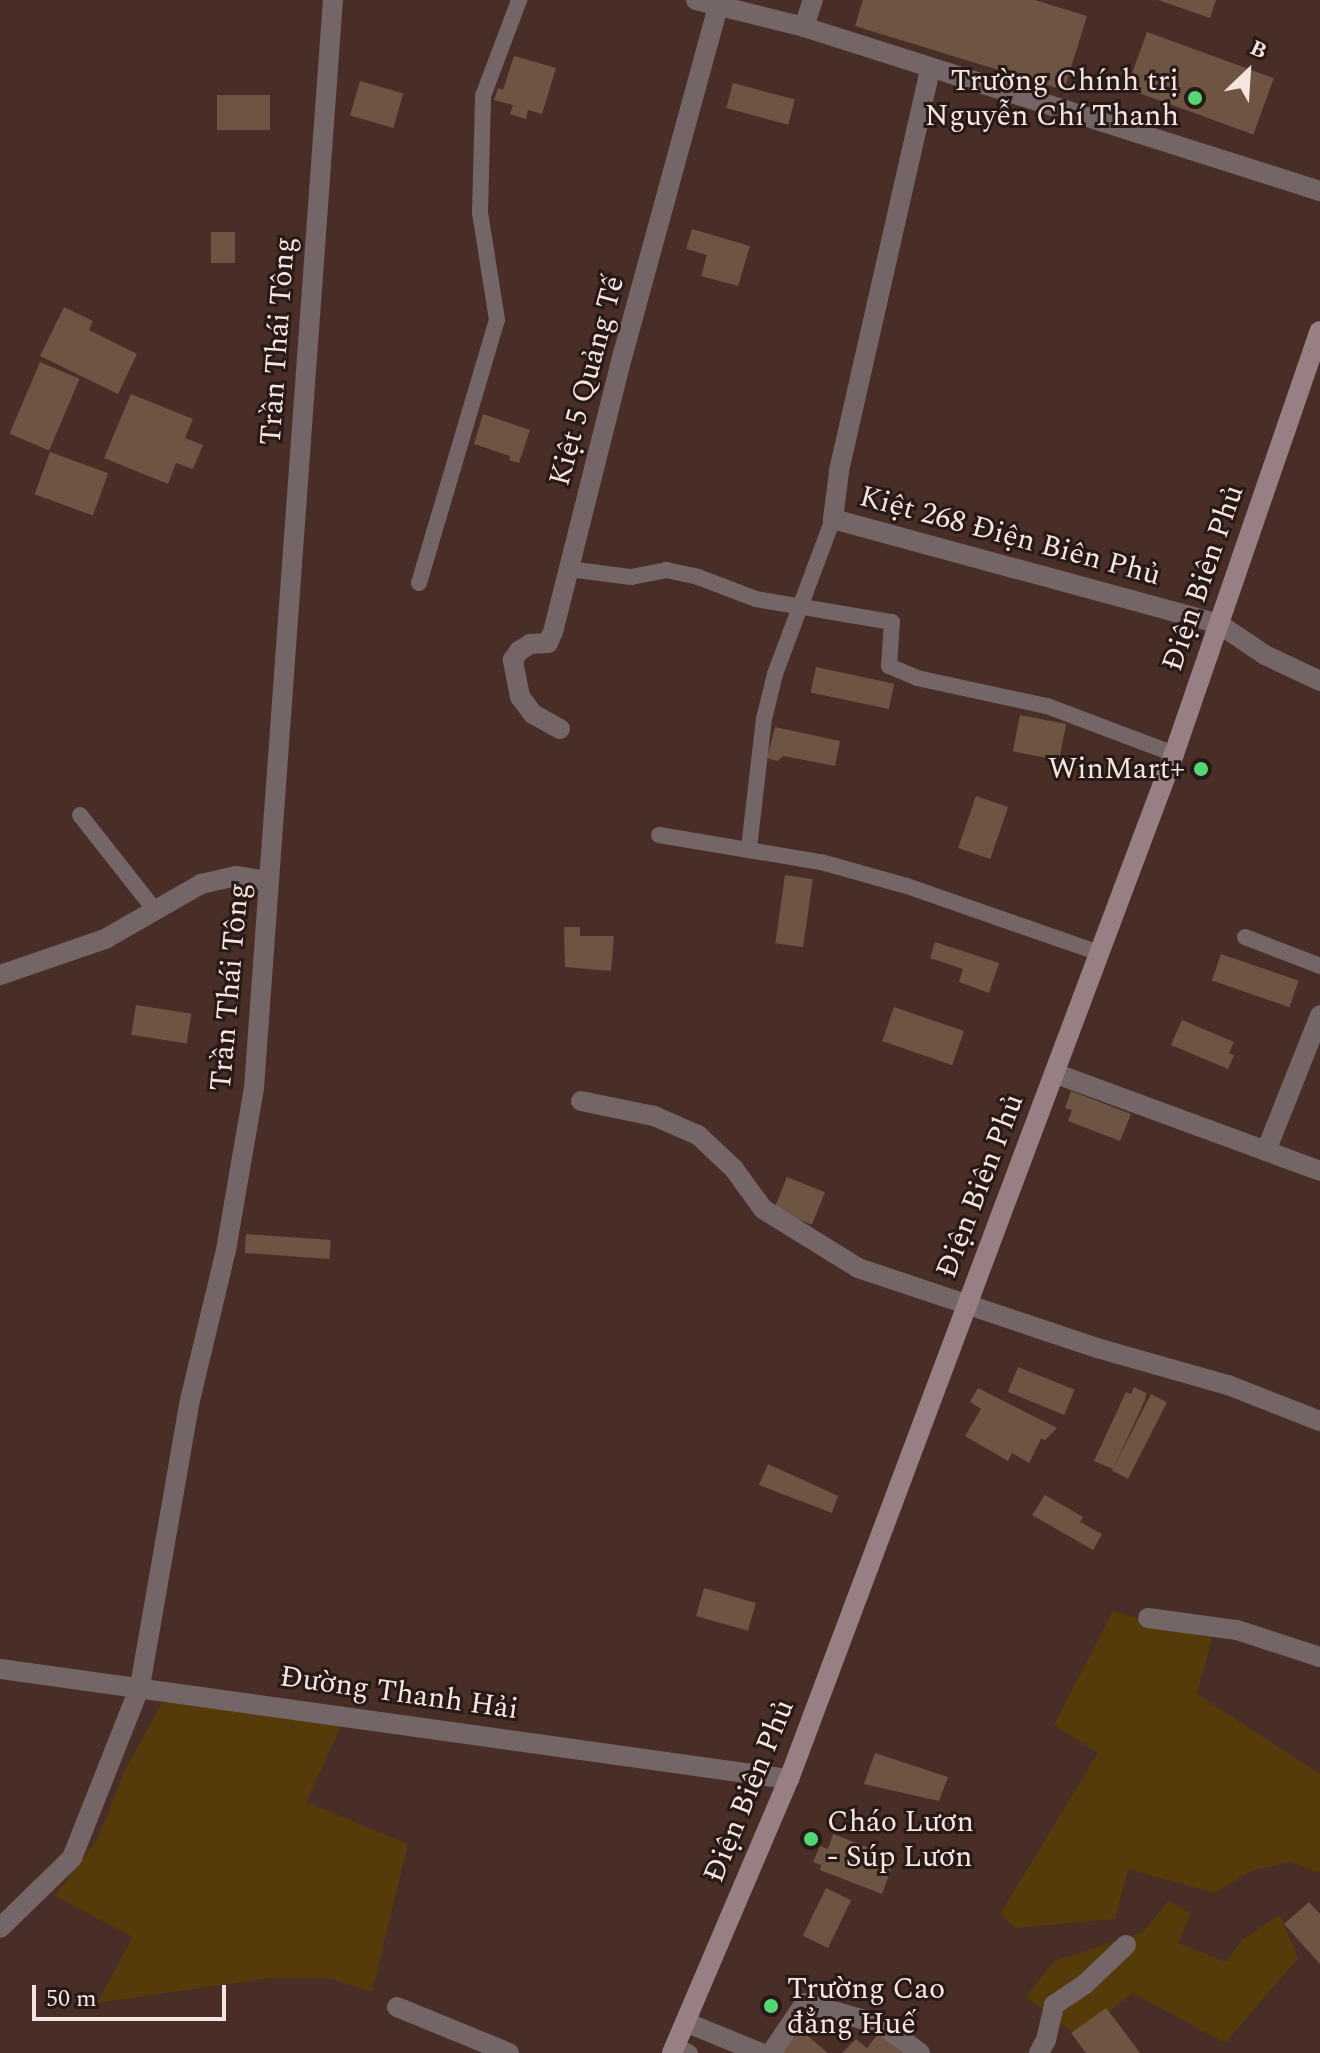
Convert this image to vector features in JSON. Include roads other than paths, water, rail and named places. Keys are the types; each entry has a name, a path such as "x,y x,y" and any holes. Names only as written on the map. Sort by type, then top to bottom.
{"main road":[{"name":"Điện Biên Phủ","path":"679,2050 685,2022 789,1779 1174,754 1320,331"}],"street":[{"name":"Trần Thái Tông","path":"0,1928 72,1858 140,1686 190,1400 226,1250 254,1088 333,0"},
{"path":"696,0 804,27 930,70 1320,191"},
{"path":"804,27 813,0"},
{"name":"Kiệt 5 Quảng Tế","path":"560,729 533,714 520,697 513,660 530,644 548,643 718,7"},
{"path":"833,519 839,472 930,70"},
{"name":"Kiệt 268 Điện Biên Phủ","path":"833,519 1219,624 1265,655 1320,681"},
{"path":"0,975 105,939 181,893 222,878 236,876 269,881"},
{"path":"1266,1151 1320,1015"},
{"path":"1054,1073 1320,1171"},
{"path":"581,1101 654,1116 698,1135 734,1169 763,1209 858,1268 1097,1348 1228,1385 1320,1421"},
{"path":"1148,1618 1237,1630 1320,1657"},
{"name":"Đường Thanh Hải","path":"0,1669 140,1686 789,1779"},
{"path":"1039,2053 1046,2040 1054,2005 1084,1985 1126,1945"},
{"path":"771,2053 805,2003 882,2025 920,2053"},
{"path":"397,2007 509,2053"},
{"path":"685,2022 761,2053"}],"lane":[{"path":"419,583 497,320 480,213 483,96 519,0"},
{"path":"749,848 764,719 775,674 833,519"},
{"path":"569,569 631,577 666,570 698,577 756,599 892,622 889,666 917,678 1047,706 1174,754"},
{"path":"80,815 154,909"},
{"path":"659,835 821,862 907,886 1099,953"},
{"path":"1245,937 1320,966"}],"place":[{"name":"Trường Chính trị Nguyễn Chí Thanh","path":"1195,98"},
{"name":"WinMart+","path":"1201,769"},
{"name":"Cháo Lươn - Súp Lươn","path":"811,1839"},
{"name":"Trường Cao đẳng Huế","path":"771,2006"}]}
